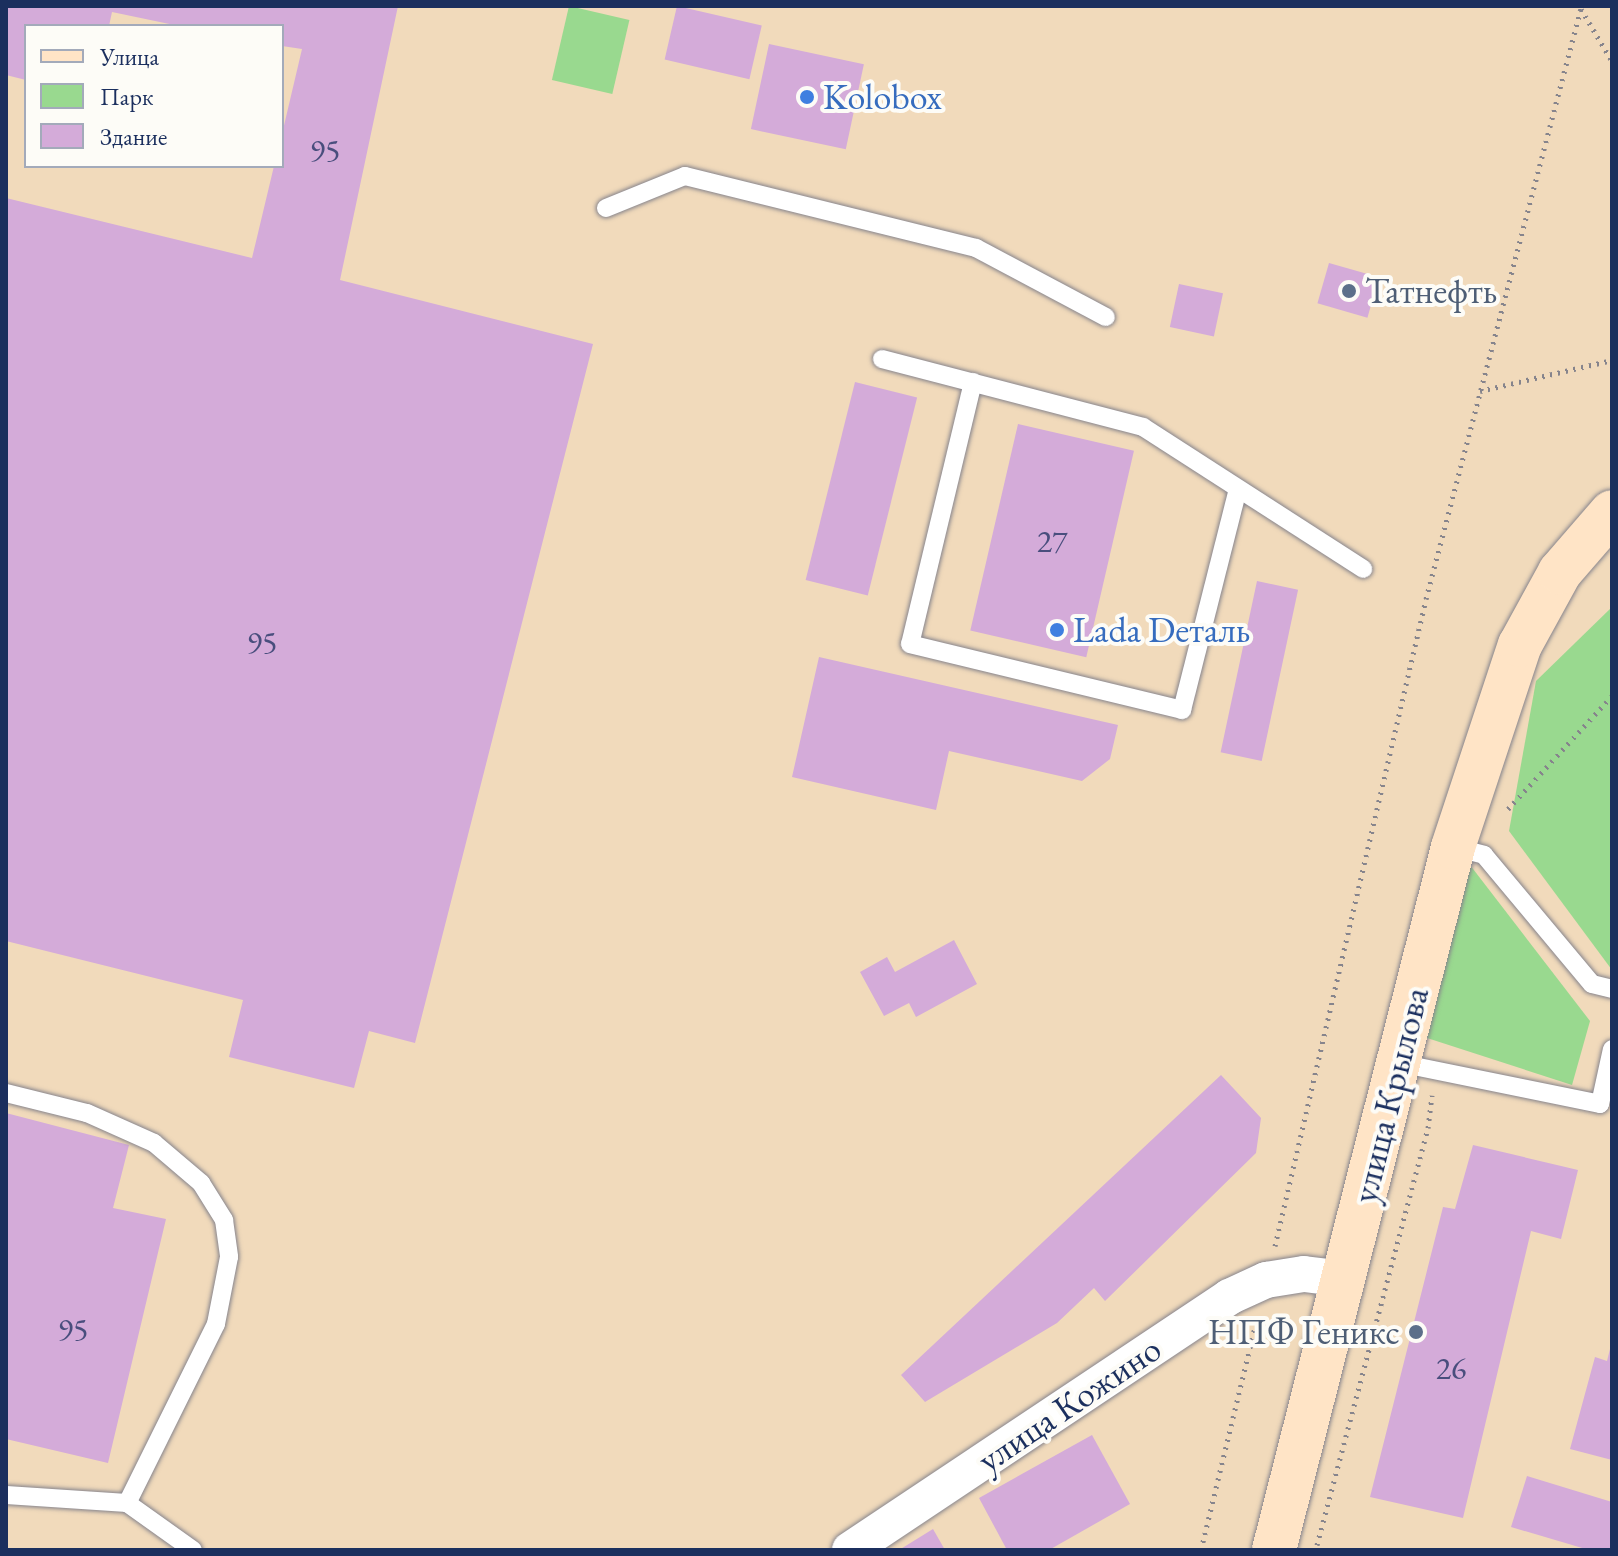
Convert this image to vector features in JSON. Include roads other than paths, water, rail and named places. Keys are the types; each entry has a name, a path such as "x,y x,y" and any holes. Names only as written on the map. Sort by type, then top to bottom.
{"main road":[{"name":"улица Крылова","path":"1274,1550 1344,1279 1416,1067 1520,645 1560,572 1612,512"},
{"name":"улица Крылова","path":"1520,645 1612,555"}],"street":[{"name":"улица Кожино","path":"850,1550 1229,1297 1266,1280 1304,1274 1344,1279"}],"lane":[{"path":"606,208 685,176 976,248 1106,317"},
{"path":"882,359 1143,427 1363,569"},
{"path":"973,382 910,644 1182,710 1238,489"},
{"path":"1468,851 1592,984 1612,989"},
{"path":"1416,1067 1600,1104 1612,1049"},
{"path":"6,1093 87,1113 154,1143 201,1183 224,1220 229,1257 216,1324 127,1503"},
{"path":"6,1495 127,1503 193,1550"}],"place":[{"name":"Kolobox","path":"807,97"},
{"name":"Татнефть","path":"1349,291"},
{"name":"Lada Dеталь","path":"1057,630"},
{"name":"НПФ Геникс","path":"1416,1332"}]}
